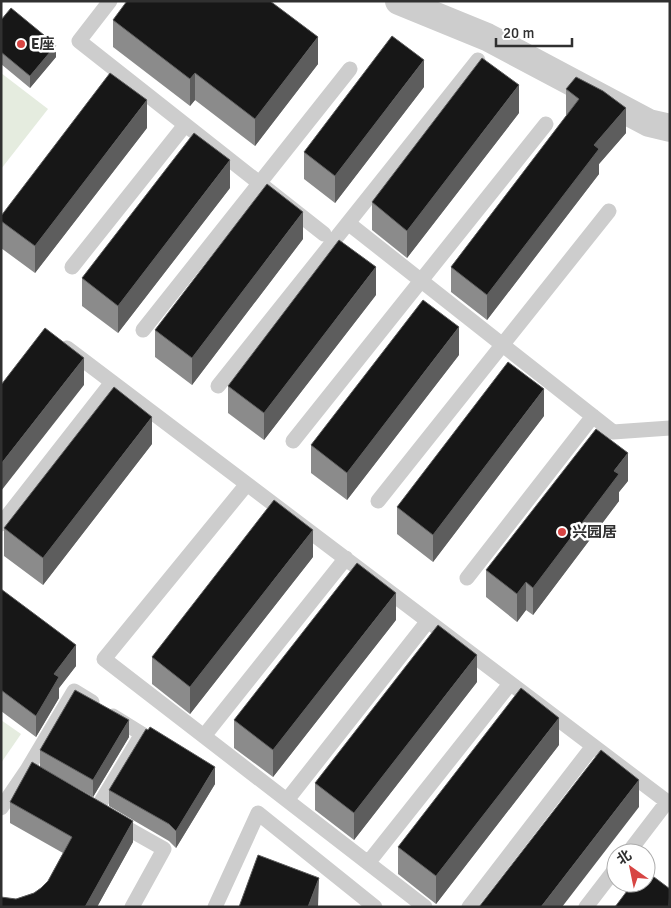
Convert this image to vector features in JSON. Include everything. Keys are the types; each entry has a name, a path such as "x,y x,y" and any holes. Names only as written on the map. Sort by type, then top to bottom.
{"street":[{"path":"399,1 487,37 649,123 670,128"}],"lane":[{"path":"110,1 79,41 324,234"},
{"path":"218,386 478,60"},
{"path":"143,330 350,69"},
{"path":"293,441 546,124"},
{"path":"72,266 185,125"},
{"path":"378,501 609,210"},
{"path":"348,223 613,432 670,428"},
{"path":"52,336 668,803 636,843"},
{"path":"1,524 112,382"},
{"path":"467,578 592,416"},
{"path":"247,484 104,659 425,907"},
{"path":"204,736 346,558"},
{"path":"287,800 428,621"},
{"path":"368,863 510,684"},
{"path":"1,808 27,770 74,691 142,734 96,810"},
{"path":"469,907 593,746"},
{"path":"27,770 58,788"},
{"path":"81,801 164,849 132,907"},
{"path":"215,907 258,813 375,907"},
{"path":"586,907 606,881"}],"shaded area":[{"path":"1,73 48,109 1,169"},
{"path":"1,720 21,734 1,763"}],"building":[{"path":"127,1 270,1 318,37 255,119 195,73 190,79 113,20"},
{"name":"E座","path":"11,8 56,45 30,76 1,52 1,20"},
{"path":"392,36 424,60 335,176 304,152"},
{"path":"482,58 519,85 407,231 372,202"},
{"path":"110,73 147,100 35,246 1,221 1,216"},
{"path":"576,77 603,91 626,108 594,145 599,149 487,295 451,267 579,99 566,89"},
{"path":"194,133 230,160 118,306 82,278"},
{"path":"267,184 303,212 192,358 155,330"},
{"path":"339,240 376,267 264,413 228,386"},
{"path":"423,300 459,327 347,473 311,445"},
{"path":"45,328 84,358 1,464 1,385"},
{"path":"508,362 544,389 433,535 397,507"},
{"path":"114,387 152,417 43,558 4,528"},
{"path":"596,429 628,453 614,471 619,474 533,588 526,582 517,594 486,570"},
{"path":"274,500 313,530 190,687 152,657"},
{"path":"357,563 396,593 273,750 234,720"},
{"path":"1,589 76,645 54,674 59,677 36,716 1,690"},
{"path":"438,625 477,655 354,813 315,783"},
{"path":"521,688 559,718 436,876 398,847"},
{"path":"75,690 129,720 93,780 40,750"},
{"path":"150,727 215,767 176,831 169,824 109,790 146,729 148,730"},
{"path":"601,750 639,780 541,907 479,907"},
{"path":"32,762 133,821 85,907 1,907 1,897 16,899 34,893 41,888 48,881 72,837 10,802"},
{"path":"258,855 319,878 308,907 239,907"},
{"path":"656,878 670,889 669,907 615,907 626,893 656,893"}],"place":[{"name":"E座","path":"21,44"},
{"name":"兴园居","path":"562,532"}]}
